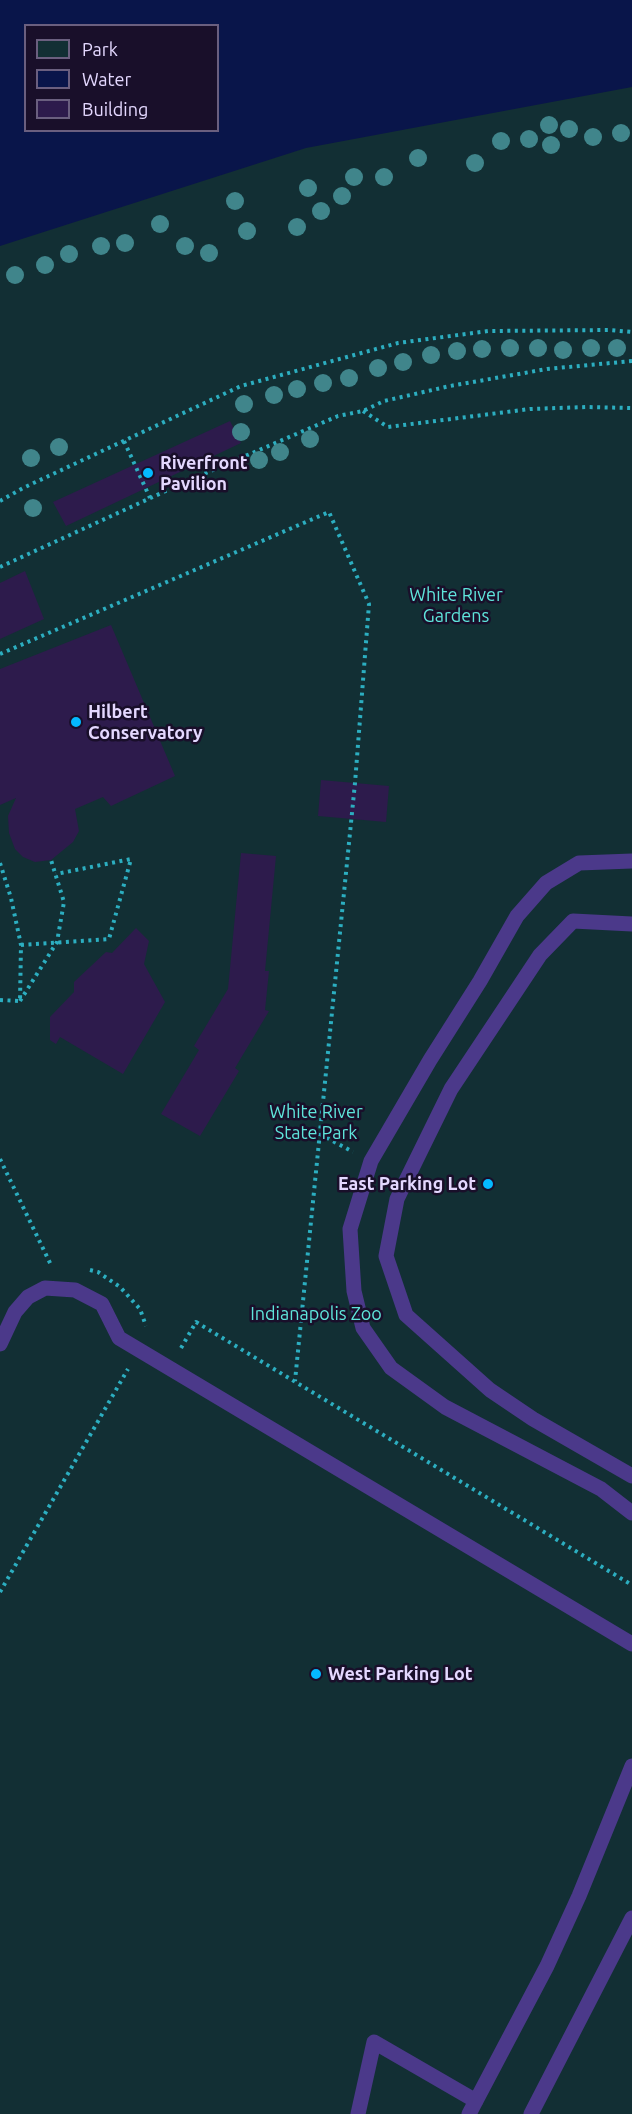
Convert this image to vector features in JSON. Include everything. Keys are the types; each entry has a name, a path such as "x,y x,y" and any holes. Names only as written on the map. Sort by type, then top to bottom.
{"lane":[{"path":"632,861 579,863 546,883 517,916 371,1161 350,1229 354,1291 363,1328 391,1368 445,1407 601,1489 632,1513"},
{"path":"632,924 573,921 540,955 451,1089 397,1198 386,1256 405,1315 490,1390 533,1419 632,1476"},
{"path":"0,1344 15,1312 28,1297 45,1288 75,1290 102,1304 119,1338 632,1644"},
{"path":"358,2114 374,2042 473,2107 547,1966 579,1896 632,1766"},
{"path":"531,2114 632,1918"}],"path":[{"path":"0,501 23,488 241,386 398,343 488,331 609,330 632,332"},
{"path":"0,567 192,479 338,416 363,411 384,401 450,386 547,369 632,361"},
{"path":"363,411 388,427 530,409 632,408"},
{"path":"124,441 150,498"},
{"path":"0,654 329,512 369,604 355,783 295,1381"},
{"path":"21,945 109,939 131,859 56,874"},
{"path":"20,1001 57,942 64,902 51,860"},
{"path":"0,863 11,898 21,945 20,1001"},
{"path":"0,1000 20,1001"},
{"path":"0,1159 51,1265"},
{"path":"43,1268 51,1265 59,1266"},
{"path":"0,1592 149,1334 140,1309 120,1287 98,1272 87,1269"},
{"path":"178,1353 196,1322 632,1585"}],"green space":[{"name":"Indianapolis Zoo","path":"0,0 632,0 632,2114 0,2114"}],"water":[{"path":"0,0 632,0 632,87 306,148 0,246"}],"building":[{"name":"Riverfront Pavilion","path":"230,421 241,443 66,526 53,502"},
{"path":"25,571 44,619 0,639 0,583"},
{"name":"Hilbert Conservatory","path":"111,625 175,776 111,806 103,797 75,809 79,831 73,842 51,860 35,862 23,857 15,849 9,833 8,816 16,798 0,805 0,669"},
{"path":"321,780 389,786 386,822 318,816"},
{"path":"241,853 276,856 265,971 269,971 265,1010 269,1011 235,1068 239,1071 200,1136 161,1114 199,1050 194,1046 228,989"},
{"path":"136,928 149,941 144,964 165,1002 123,1074 60,1037 56,1044 50,1040 50,1017 74,992 74,982 106,952 112,953"}],"place":[{"name":"Riverfront Pavilion","path":"148,473"},
{"name":"Hilbert Conservatory","path":"76,722"},
{"name":"East Parking Lot","path":"488,1184"},
{"name":"West Parking Lot","path":"316,1674"}],"park label":[{"name":"White River Gardens","path":"456,605"},
{"name":"White River State Park","path":"316,1122"}]}
